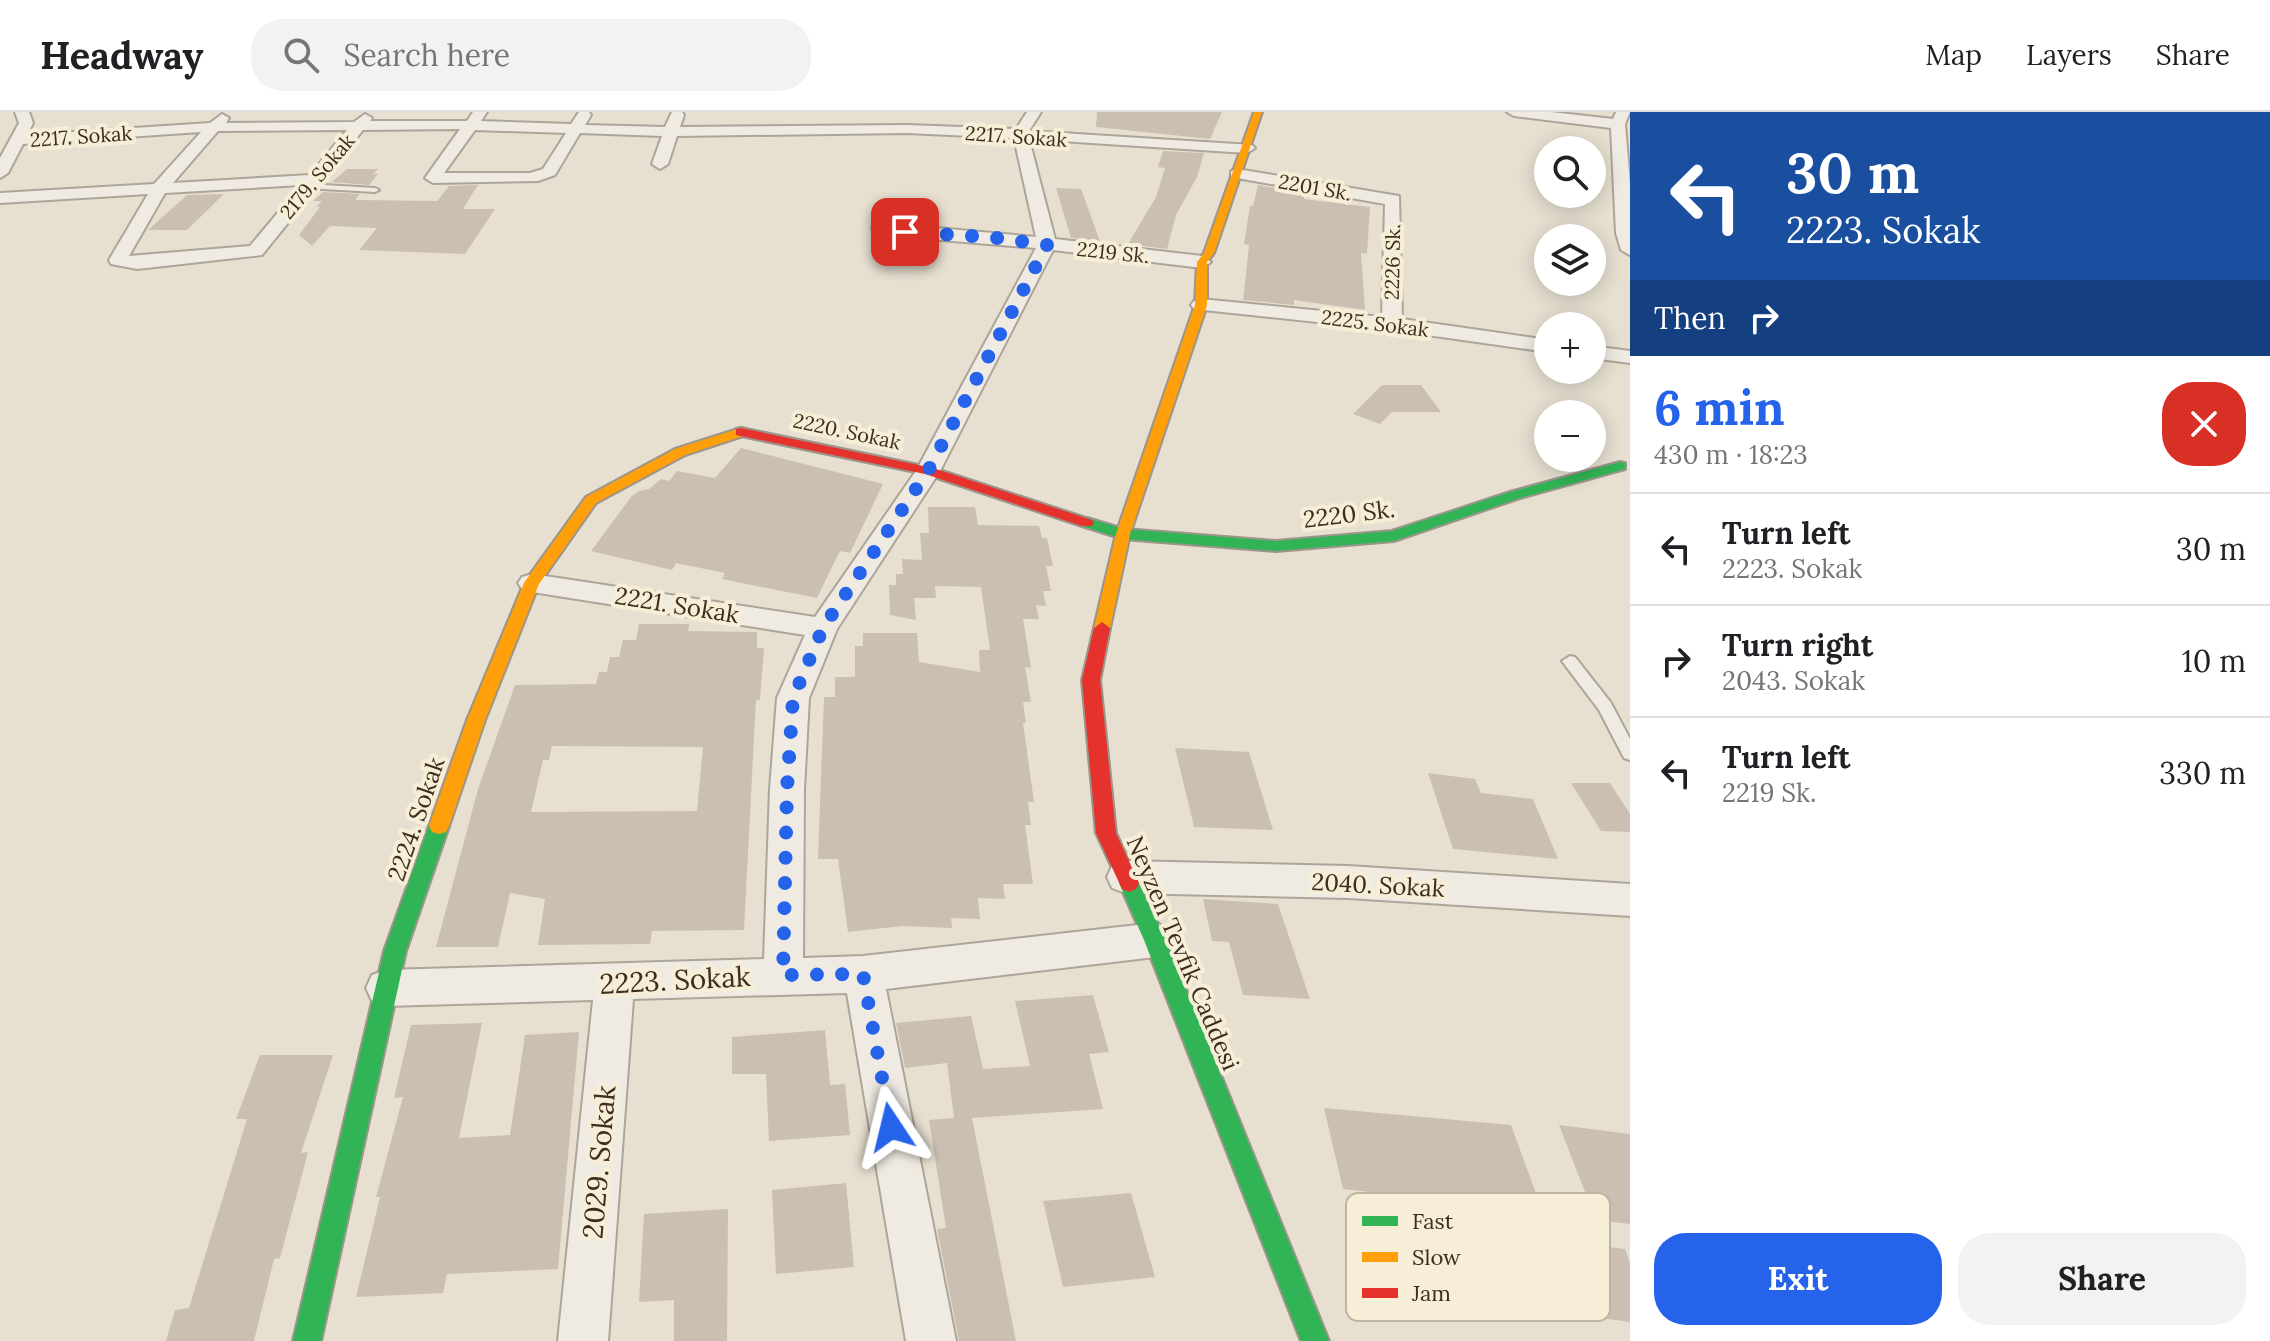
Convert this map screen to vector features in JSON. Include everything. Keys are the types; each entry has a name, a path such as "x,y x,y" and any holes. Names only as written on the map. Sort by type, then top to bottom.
{"street":[{"path":"0,173 26,123 22,112"},
{"path":"159,189 227,112"},
{"name":"2179. Sokak","path":"159,189 118,260 137,263 256,251 370,112"},
{"path":"902,112 907,129"},
{"path":"783,975 787,789 793,698 823,628 928,471 1047,245 1020,134 1034,112"},
{"name":"Neyzen Tevfik Caddesi","path":"1258,112 1202,262 1201,305 1123,534 1091,680 1106,833 1155,940 1315,1341"},
{"path":"1514,112 1621,118 1625,233 1630,250"},
{"path":"475,118 433,178 532,178 555,166 576,120 591,113"},
{"path":"660,164 672,115 791,122"},
{"name":"2217. Sokak","path":"18,140 214,127 358,127 475,118 576,120 670,132 791,122 1247,148"},
{"path":"1133,140 1143,121"},
{"name":"2201 Sk.","path":"1237,174 1393,200"},
{"path":"0,198 310,183"},
{"name":"2226 Sk.","path":"1392,324 1393,200"},
{"name":"2219 Sk.","path":"881,228 1202,262"},
{"name":"2225. Sokak","path":"1201,305 1392,324 1534,344"},
{"path":"1606,354 1630,357"},
{"name":"2220. Sokak","path":"744,431 928,471 1123,534"},
{"name":"2224. Sokak","path":"307,1341 395,951 476,720 532,583 591,500 680,452 744,431"},
{"name":"2220 Sk.","path":"1123,534 1276,546 1394,536 1515,495 1620,466"},
{"name":"2221. Sokak","path":"532,583 823,628"},
{"name":"2040. Sokak","path":"1125,877 1348,882 1630,900"},
{"name":"2223. Sokak","path":"386,988 614,984 863,974 1155,940"},
{"path":"863,974 931,1341"},
{"name":"2029. Sokak","path":"583,1341 614,984"}],"lane":[{"path":"310,183 375,190"},
{"path":"1570,661 1605,707 1630,754"}],"building":[{"path":"1097,112 1222,112 1210,139 1096,127"},
{"path":"1163,151 1204,153 1197,177 1176,215 1167,249 1128,244 1156,197 1165,168 1158,167"},
{"path":"347,169 378,169 373,174 378,174 369,185 332,182"},
{"path":"478,185 463,209 495,209 465,254 359,250 377,228 330,226 312,246 299,235 320,207 316,207 322,201 313,201 323,192 360,194 355,200 437,201 449,186"},
{"path":"1258,185 1304,193 1304,199 1370,207 1367,254 1361,253 1365,310 1294,300 1294,305 1243,300 1249,245 1244,244 1250,206 1253,206"},
{"path":"1056,188 1081,189 1100,241 1071,238"},
{"path":"224,194 187,230 148,230 187,195"},
{"path":"1382,385 1421,385 1441,412 1392,412 1380,424 1353,414"},
{"path":"741,448 883,484 850,553 840,551 817,598 722,579 725,573 676,563 672,570 591,551 631,497 639,491 649,489 661,479 669,481 677,471 715,478"},
{"path":"928,507 975,507 978,525 1039,526 1042,538 1047,538 1053,566 1046,566 1051,591 1043,591 1046,606 1036,605 1039,619 1023,619 1031,668 1025,667 1031,702 1023,702 1026,723 1023,723 1034,802 1028,802 1031,825 1025,825 1033,884 1003,884 1005,899 978,898 980,919 951,918 952,928 902,926 848,932 838,859 818,859 824,697 835,697 835,677 855,677 855,646 863,646 863,633 917,633 919,662 980,672 979,650 990,650 981,587 935,586 936,598 914,598 916,620 890,615 889,585 896,585 896,574 903,574 902,559 922,560 920,533 929,533"},
{"path":"639,624 689,624 688,631 757,632 757,648 764,648 760,700 756,700 744,930 652,931 650,944 538,945 545,899 510,893 498,947 436,947 478,789 515,685 596,684 599,672 607,672 610,657 619,657 623,640 636,640","holes":["552,746 703,747 697,811 531,812 543,760 549,760"]},
{"path":"1175,748 1249,752 1273,830 1194,827"},
{"path":"1428,773 1475,779 1481,793 1533,799 1558,859 1453,849"},
{"path":"1571,783 1610,783 1630,814 1630,832 1601,831"},
{"path":"1203,899 1278,904 1310,999 1243,995 1229,942 1212,941"},
{"path":"1093,995 1109,1052 1089,1054 1103,1109 972,1118 1016,1341 959,1341 937,1229 946,1228 929,1120 954,1118 947,1063 905,1068 896,1023 971,1016 983,1069 1030,1066 1015,1001"},
{"path":"482,1023 459,1138 510,1135 525,1035 579,1032 558,1269 447,1274 443,1293 356,1297 380,1197 376,1197 403,1097 394,1098 411,1025"},
{"path":"825,1030 830,1085 845,1084 850,1135 769,1141 766,1074 732,1074 732,1037"},
{"path":"260,1055 333,1055 301,1153 308,1152 280,1258 274,1259 254,1341 166,1341 175,1310 189,1308 247,1119 236,1119"},
{"path":"1324,1108 1511,1125 1536,1193 1378,1193 1343,1189"},
{"path":"1559,1125 1630,1134 1630,1224 1610,1222 1610,1193 1585,1193"},
{"path":"846,1183 854,1267 776,1274 772,1190"},
{"path":"1131,1193 1155,1277 1063,1287 1043,1201"},
{"path":"728,1209 727,1341 674,1341 674,1300 639,1302 644,1214"},
{"path":"1610,1247 1625,1249 1630,1263 1630,1322 1610,1319"}],"traffic: fast":[{"path":"1087,523 1123,534 1276,546 1394,536 1515,495 1620,466"},
{"path":"307,1341 395,951 439,826"},
{"path":"1129,883 1155,940 1315,1341"}],"traffic: slow":[{"path":"1102,628 1123,534 1201,305 1202,262 1209,253 1258,112"},
{"path":"439,826 476,720 532,583 591,500 680,452 741,432"}],"traffic: jam":[{"path":"741,432 928,471 1087,523"},
{"path":"1102,628 1091,680 1106,833 1129,883"}],"route":[{"path":"891,1127 863,974 783,975 787,789 793,698 823,628 928,471 1047,245 989,237 905,232"}]}
